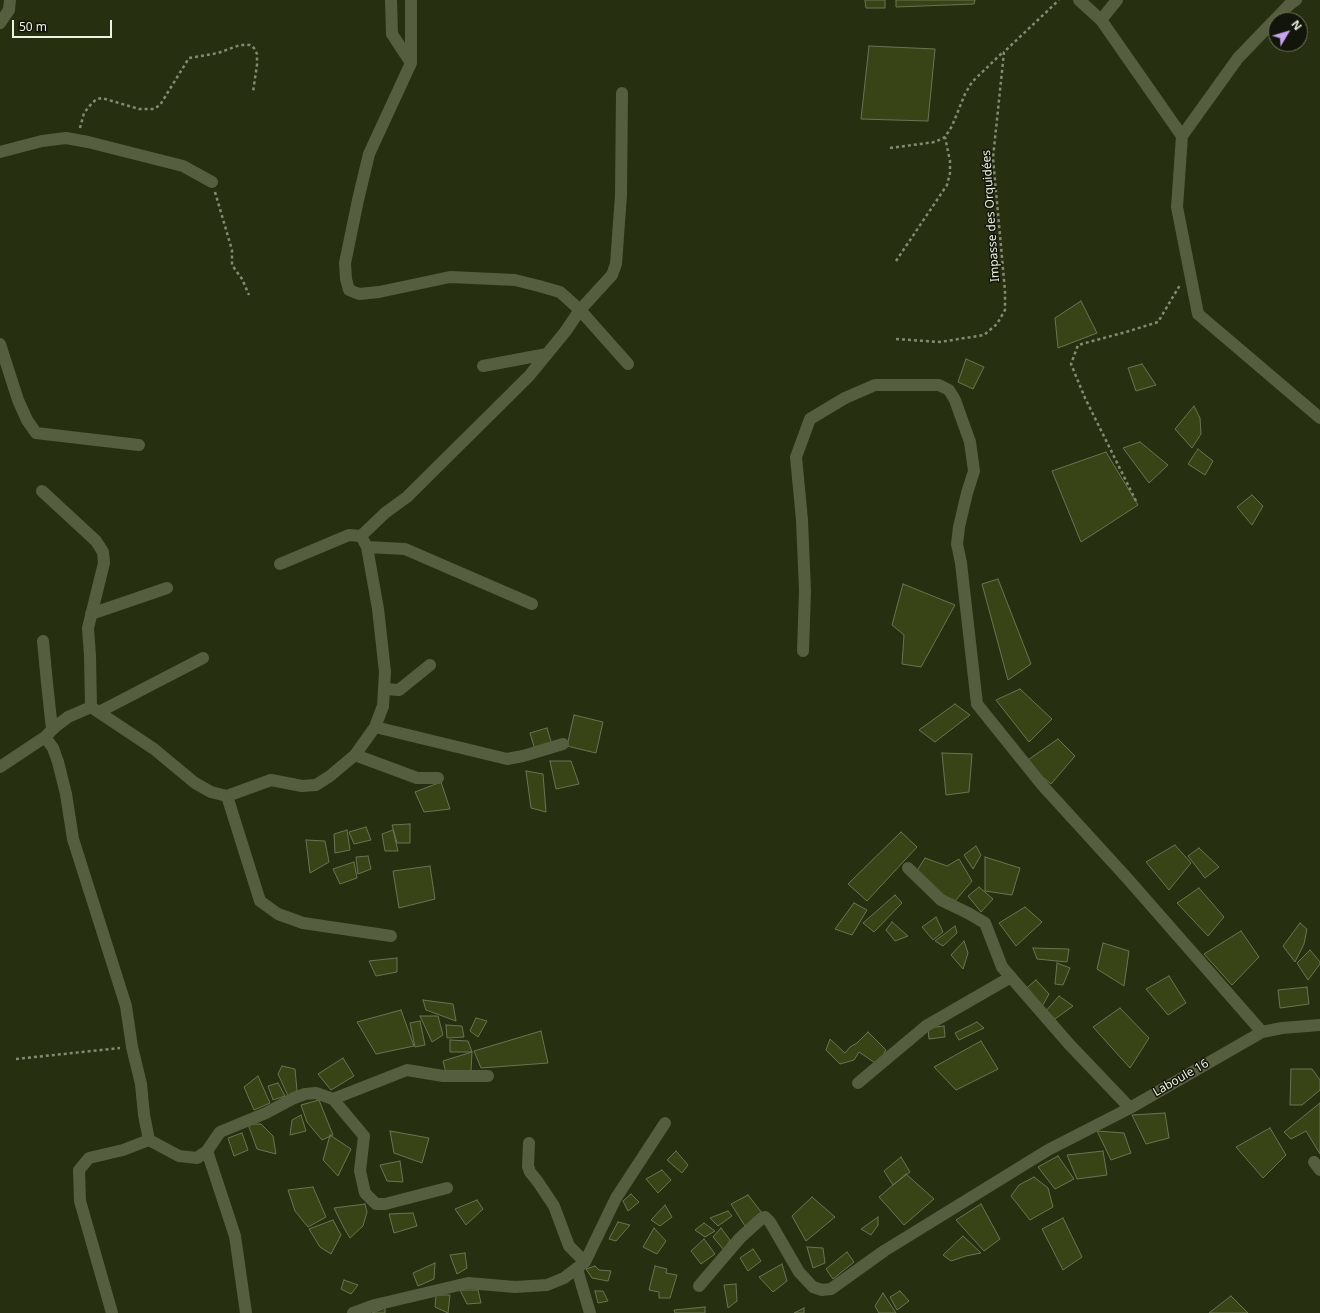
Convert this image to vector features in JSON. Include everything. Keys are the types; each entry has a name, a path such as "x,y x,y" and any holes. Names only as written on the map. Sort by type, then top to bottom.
{"street":[{"path":"0,23 9,10 10,0"},
{"path":"391,0 392,34 411,63"},
{"path":"411,0 411,63 368,154 345,263 346,279 349,290 359,294 379,292 450,278 507,280 527,283 560,292 580,310 628,364"},
{"path":"1079,0 1101,20 1182,136"},
{"path":"1101,20 1117,0"},
{"path":"1296,0 1290,4 1238,58 1182,136 1177,207 1198,314 1320,418"},
{"path":"280,564 349,535 361,536 384,513 407,497 529,376 580,310 612,275 616,264 621,195 622,93"},
{"path":"0,152 42,141 66,138 183,166 212,182"},
{"path":"0,344 18,400 27,420 36,433 139,445"},
{"path":"483,366 547,354"},
{"path":"803,651 805,591 802,520 796,457 810,419 845,398 875,385 939,385 949,390 955,400 970,442 974,472 967,493 959,527 957,544 961,563 977,704 1044,786 1262,1032"},
{"path":"42,491 96,541 103,552 104,563 88,628 95,710"},
{"path":"95,710 154,749 195,783 211,792 228,796 271,780 302,786 316,785 330,776 356,756 376,727 383,706 385,672 378,609 367,547 361,536"},
{"path":"367,547 405,550 532,604"},
{"path":"91,614 167,588"},
{"path":"43,641 48,733 58,762 66,794 73,839 126,1006 132,1047 141,1084 144,1115 149,1140"},
{"path":"0,767 68,717 95,710 203,658"},
{"path":"385,689 399,690 430,665"},
{"path":"376,727 507,759 523,756 563,744"},
{"path":"356,756 417,778 438,778"},
{"path":"228,796 260,901 278,914 303,923 391,936"},
{"path":"908,868 941,900 968,912 985,923 1002,967 1069,1044 1130,1108"},
{"path":"858,1083 926,1026 1010,977"},
{"name":"Laboule 16","path":"699,1286 740,1238 765,1217 770,1222 799,1272 813,1287 822,1290 831,1290 884,1251 1048,1150 1130,1108 1262,1032 1282,1028 1320,1025"},
{"path":"333,1099 407,1070 443,1076 488,1076"},
{"path":"112,1313 80,1201 79,1170 89,1158 123,1150 149,1140 179,1156 197,1158 207,1151 220,1132 266,1113 300,1096 316,1093 333,1099 364,1136 360,1171 365,1193 376,1204 384,1204 447,1188"},
{"path":"353,1313 375,1305 468,1283 515,1287 547,1285 564,1278 581,1266 616,1198 665,1123"},
{"path":"529,1143 528,1166 530,1172 554,1206 569,1246 581,1266 590,1313"},
{"path":"207,1151 235,1236 246,1313"}],"path":[{"path":"890,148 935,142 945,137 952,126 965,94 972,82 1059,0"},
{"path":"76,140 84,113 97,99 102,98 140,109 154,109 160,104 189,58 218,53 240,45 250,45 254,48 257,54 253,92"},
{"name":"Impasse des Orquidées","path":"896,339 940,342 984,335 997,324 1005,310 1005,291 994,158 1004,52"},
{"path":"896,261 946,185 950,173 950,161 945,137"},
{"path":"212,182 232,250 232,265 242,279 249,295"},
{"path":"1136,501 1085,398 1071,364 1078,345 1158,322 1189,269"},
{"path":"16,1059 132,1047"}],"building":[{"path":"865,0 885,0 885,8 866,8"},
{"path":"896,0 975,0 974,4 896,7"},
{"path":"869,46 935,49 928,121 861,119"},
{"path":"1081,301 1097,333 1058,348 1055,318"},
{"path":"966,359 984,367 973,389 958,382"},
{"path":"1142,364 1156,385 1136,391 1128,368"},
{"path":"1194,406 1200,418 1201,434 1192,448 1175,429"},
{"path":"1140,442 1168,465 1149,483 1123,448"},
{"path":"1198,449 1213,461 1205,475 1188,464"},
{"path":"1106,452 1138,505 1081,542 1052,471"},
{"path":"1252,495 1263,506 1252,525 1237,507"},
{"path":"998,579 1031,664 1008,680 982,584"},
{"path":"903,584 955,605 921,667 902,664 904,635 892,625"},
{"path":"1020,689 1052,719 1029,742 996,700"},
{"path":"955,704 970,715 935,742 919,730"},
{"path":"574,715 603,722 596,753 567,746"},
{"path":"547,728 552,745 535,750 530,733"},
{"path":"1058,739 1075,756 1051,784 1025,762"},
{"path":"942,753 972,754 969,792 946,795"},
{"path":"550,761 571,761 579,784 556,789"},
{"path":"526,771 543,774 546,812 531,808"},
{"path":"441,782 450,809 424,812 415,792"},
{"path":"410,824 410,843 397,843 392,825"},
{"path":"366,827 371,840 354,844 349,832"},
{"path":"347,830 350,850 335,853 334,834"},
{"path":"393,830 398,851 385,851 382,834"},
{"path":"901,832 917,847 867,901 848,884"},
{"path":"306,840 325,841 329,862 310,873"},
{"path":"1175,845 1191,863 1169,890 1146,862"},
{"path":"976,846 981,855 973,869 964,855"},
{"path":"1199,848 1219,867 1205,878 1188,856"},
{"path":"368,856 371,869 358,874 356,857"},
{"path":"985,857 1020,868 1012,895 985,891"},
{"path":"925,858 947,866 959,859 972,881 950,907 915,874"},
{"path":"354,862 357,878 340,884 333,869"},
{"path":"430,866 435,899 399,908 393,871"},
{"path":"979,887 993,899 981,912 968,896"},
{"path":"1199,888 1224,917 1208,936 1177,903"},
{"path":"895,895 902,903 874,932 863,923"},
{"path":"854,903 867,910 852,935 835,929"},
{"path":"1025,907 1042,922 1016,946 999,923"},
{"path":"936,917 943,932 933,940 922,927"},
{"path":"892,922 908,936 895,941 886,930"},
{"path":"1300,923 1307,929 1304,944 1295,962 1283,946"},
{"path":"955,926 957,933 943,946 935,941"},
{"path":"1241,931 1259,957 1232,985 1204,954"},
{"path":"964,941 968,953 963,969 951,955"},
{"path":"1103,943 1129,951 1124,986 1097,969"},
{"path":"1033,948 1069,949 1067,962 1037,959"},
{"path":"1310,950 1320,964 1308,980 1297,963"},
{"path":"397,958 397,972 376,976 369,961"},
{"path":"1057,963 1070,968 1063,985 1055,984"},
{"path":"1169,976 1186,1003 1168,1015 1146,989"},
{"path":"1036,980 1049,994 1040,1010 1022,992"},
{"path":"1307,987 1309,1004 1280,1008 1278,990"},
{"path":"1059,996 1073,1006 1055,1019 1044,1013"},
{"path":"423,1000 453,1004 456,1021 426,1010"},
{"path":"1120,1008 1149,1038 1130,1068 1093,1027"},
{"path":"401,1010 414,1046 376,1054 357,1022"},
{"path":"420,1016 438,1016 443,1035 432,1042"},
{"path":"476,1018 487,1021 478,1037 470,1031"},
{"path":"420,1021 425,1045 415,1047 410,1023"},
{"path":"977,1022 984,1028 959,1040 955,1033"},
{"path":"446,1025 462,1026 464,1037 447,1038"},
{"path":"944,1026 945,1037 929,1039 928,1028"},
{"path":"541,1031 548,1063 481,1068 474,1051"},
{"path":"868,1032 886,1050 878,1065 859,1052 854,1060 840,1064 826,1050 830,1039 845,1053"},
{"path":"450,1040 468,1041 472,1052 450,1052"},
{"path":"981,1041 998,1069 956,1090 934,1067"},
{"path":"472,1052 471,1071 446,1073 443,1061"},
{"path":"343,1058 354,1076 331,1090 318,1074"},
{"path":"282,1066 295,1069 297,1090 289,1098 278,1074"},
{"path":"1291,1069 1312,1069 1320,1080 1320,1090 1302,1105 1290,1105"},
{"path":"258,1076 270,1103 254,1110 244,1087"},
{"path":"278,1083 285,1096 273,1100 268,1086"},
{"path":"319,1100 333,1135 322,1140 307,1122 301,1105"},
{"path":"1320,1103 1320,1154 1306,1131 1291,1139 1284,1132"},
{"path":"1165,1113 1169,1138 1146,1144 1132,1115"},
{"path":"301,1115 306,1131 290,1135 292,1120"},
{"path":"248,1124 261,1124 273,1136 276,1154 257,1149"},
{"path":"1270,1128 1286,1155 1263,1178 1236,1147"},
{"path":"390,1131 429,1138 422,1163 394,1153"},
{"path":"1097,1131 1124,1133 1131,1153 1111,1160"},
{"path":"242,1133 248,1150 234,1156 228,1138"},
{"path":"330,1135 351,1149 338,1176 323,1160"},
{"path":"676,1151 688,1165 682,1173 667,1160"},
{"path":"1103,1151 1107,1175 1077,1179 1067,1155"},
{"path":"1058,1156 1074,1179 1055,1189 1038,1167"},
{"path":"901,1157 910,1172 893,1185 884,1171"},
{"path":"400,1161 403,1182 387,1181 380,1165"},
{"path":"662,1170 671,1180 658,1193 646,1179"},
{"path":"906,1174 934,1199 904,1225 879,1197"},
{"path":"1034,1177 1048,1188 1053,1207 1030,1220 1011,1196 1019,1185"},
{"path":"313,1187 326,1217 308,1227 295,1211 288,1190"},
{"path":"631,1194 639,1202 628,1211 623,1201"},
{"path":"748,1195 762,1213 745,1226 731,1204"},
{"path":"812,1197 835,1217 806,1241 792,1216"},
{"path":"477,1200 483,1209 466,1225 455,1209"},
{"path":"365,1204 367,1212 363,1226 350,1238 334,1208"},
{"path":"981,1204 1000,1239 984,1251 956,1220"},
{"path":"665,1205 672,1217 660,1226 651,1220"},
{"path":"728,1211 732,1216 718,1226 710,1218"},
{"path":"413,1213 417,1226 394,1233 389,1214"},
{"path":"878,1217 878,1225 871,1235 861,1229"},
{"path":"1063,1218 1082,1257 1063,1270 1042,1229"},
{"path":"333,1220 341,1235 331,1254 320,1247 309,1229"},
{"path":"618,1222 630,1225 616,1241 609,1239"},
{"path":"704,1223 715,1231 705,1237 695,1230"},
{"path":"654,1228 666,1241 657,1254 643,1247"},
{"path":"721,1228 730,1240 724,1250 713,1237"},
{"path":"963,1236 981,1253 951,1261 943,1255"},
{"path":"704,1239 715,1254 701,1264 691,1251"},
{"path":"807,1247 823,1248 825,1263 813,1268"},
{"path":"753,1249 761,1261 748,1271 740,1258"},
{"path":"847,1252 854,1262 833,1279 826,1269"},
{"path":"465,1253 467,1268 457,1274 450,1255"},
{"path":"435,1263 434,1279 418,1286 413,1273"},
{"path":"782,1264 787,1281 773,1292 759,1277"},
{"path":"595,1266 599,1270 611,1271 608,1281 592,1278 586,1269"},
{"path":"655,1266 667,1269 666,1273 677,1275 670,1298 659,1298 659,1292 649,1290"},
{"path":"344,1280 358,1285 351,1294 341,1289"},
{"path":"736,1284 737,1301 728,1308 724,1285"},
{"path":"460,1290 478,1290 481,1303 467,1304"},
{"path":"595,1291 603,1291 608,1301 598,1303"},
{"path":"900,1291 909,1301 897,1310 890,1297"},
{"path":"883,1293 896,1313 879,1313 875,1306"},
{"path":"436,1295 450,1295 448,1313 435,1307"},
{"path":"1231,1296 1248,1313 1209,1313"},
{"path":"705,1307 705,1313 675,1313 674,1310"},
{"path":"385,1308 385,1313 372,1313"},
{"path":"804,1308 804,1313 794,1313"}]}
